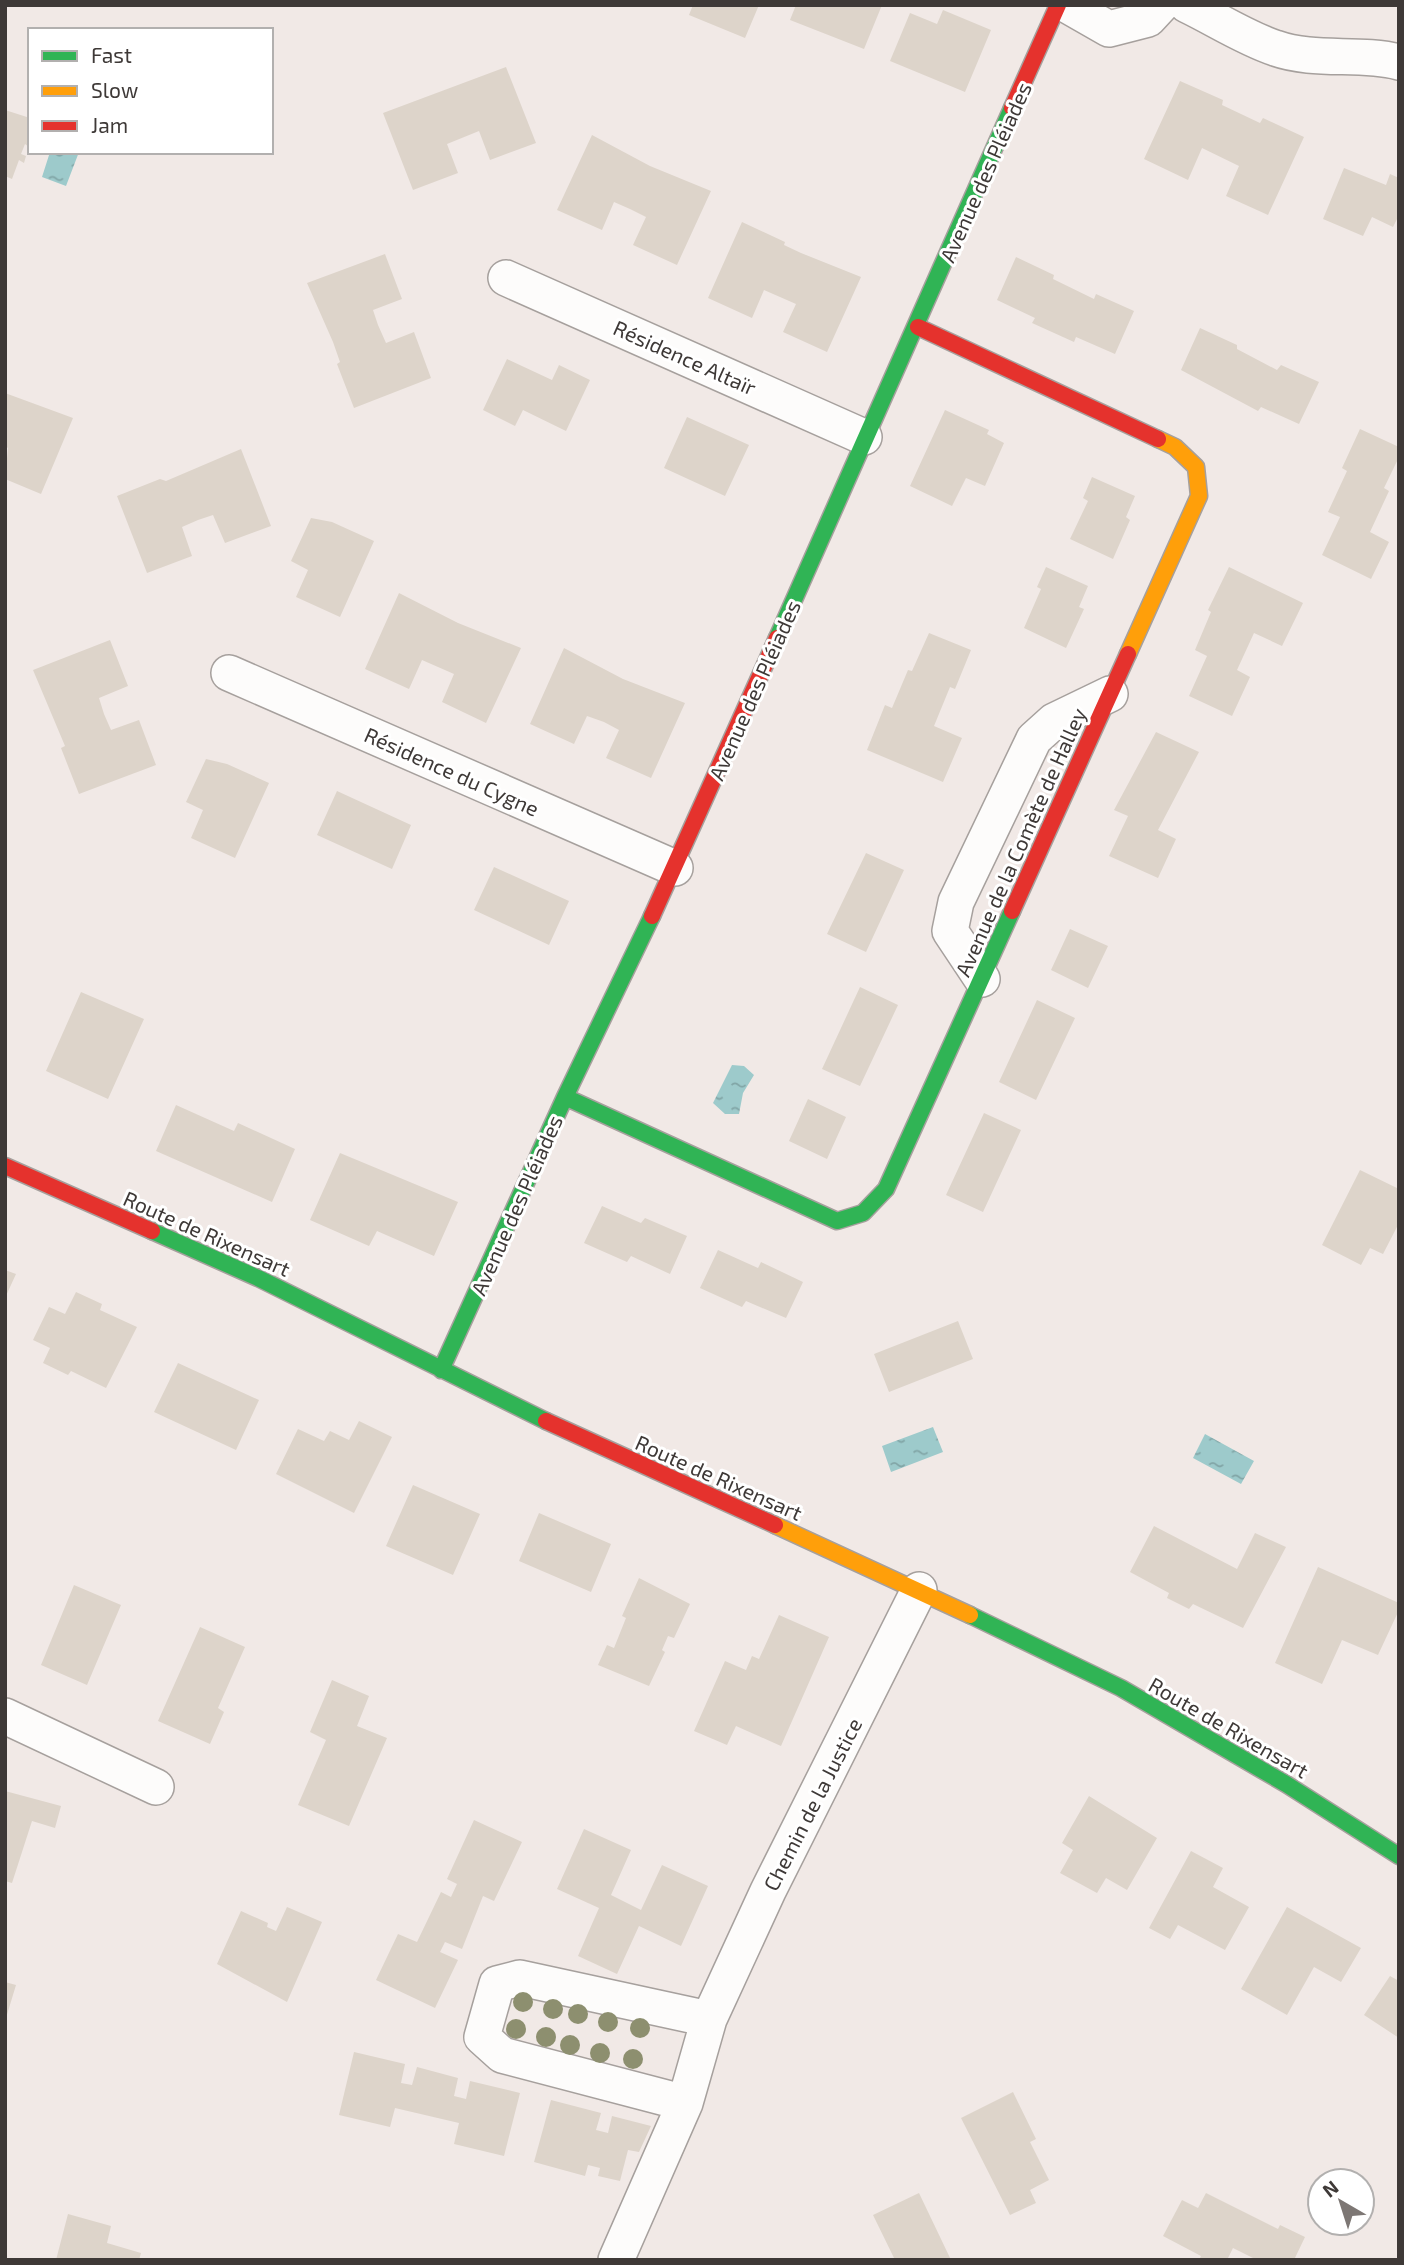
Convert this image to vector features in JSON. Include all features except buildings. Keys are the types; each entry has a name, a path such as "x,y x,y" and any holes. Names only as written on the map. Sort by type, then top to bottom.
{"street":[{"name":"Avenue des Pléiades","path":"441,1370 565,1097 675,868 864,437 918,327 1058,5"},
{"path":"1067,5 1109,29 1149,19 1161,5"},
{"path":"1187,5 1276,49 1322,55 1376,56 1399,62"},
{"name":"Résidence Altaïr","path":"506,278 864,437"},
{"name":"Avenue de la Comète de Halley","path":"565,1097 837,1221 863,1213 886,1189 1199,496 1196,467 1175,447 918,327"},
{"name":"Résidence du Cygne","path":"229,673 675,868"},
{"path":"982,979 950,931 956,902 1034,739 1055,721 1110,694"},
{"name":"Route de Rixensart","path":"5,1166 269,1283 541,1419 919,1590 1121,1688 1286,1784 1399,1856"},
{"name":"Chemin de la Justice","path":"616,2260 685,2103 709,2019 768,1891 919,1590"},
{"path":"5,1716 156,1787"},
{"path":"685,2103 502,2055 482,2037 497,1984 520,1978 709,2019"}],"water":[{"path":"49,154 78,154 66,186 42,177"},
{"path":"732,1065 744,1066 754,1075 743,1093 739,1114 725,1114 713,1103"},
{"path":"933,1427 943,1452 891,1472 882,1446"},
{"path":"1205,1434 1254,1461 1241,1484 1193,1458"}],"traffic: fast":[{"path":"777,638 1012,108"},
{"path":"565,1097 837,1221 863,1213 886,1189 1012,911"},
{"path":"441,1370 565,1097 652,916"},
{"path":"152,1231 258,1278 546,1421"},
{"path":"970,1615 1121,1688 1286,1784 1399,1856"}],"traffic: slow":[{"path":"1128,654 1199,496 1196,467 1175,447 1158,439"},
{"path":"775,1525 970,1615"}],"traffic: jam":[{"path":"1012,108 1058,5"},
{"path":"918,327 1158,439"},
{"path":"652,916 777,638"},
{"path":"1012,911 1128,654"},
{"path":"5,1166 152,1231"},
{"path":"546,1421 775,1525"}]}
